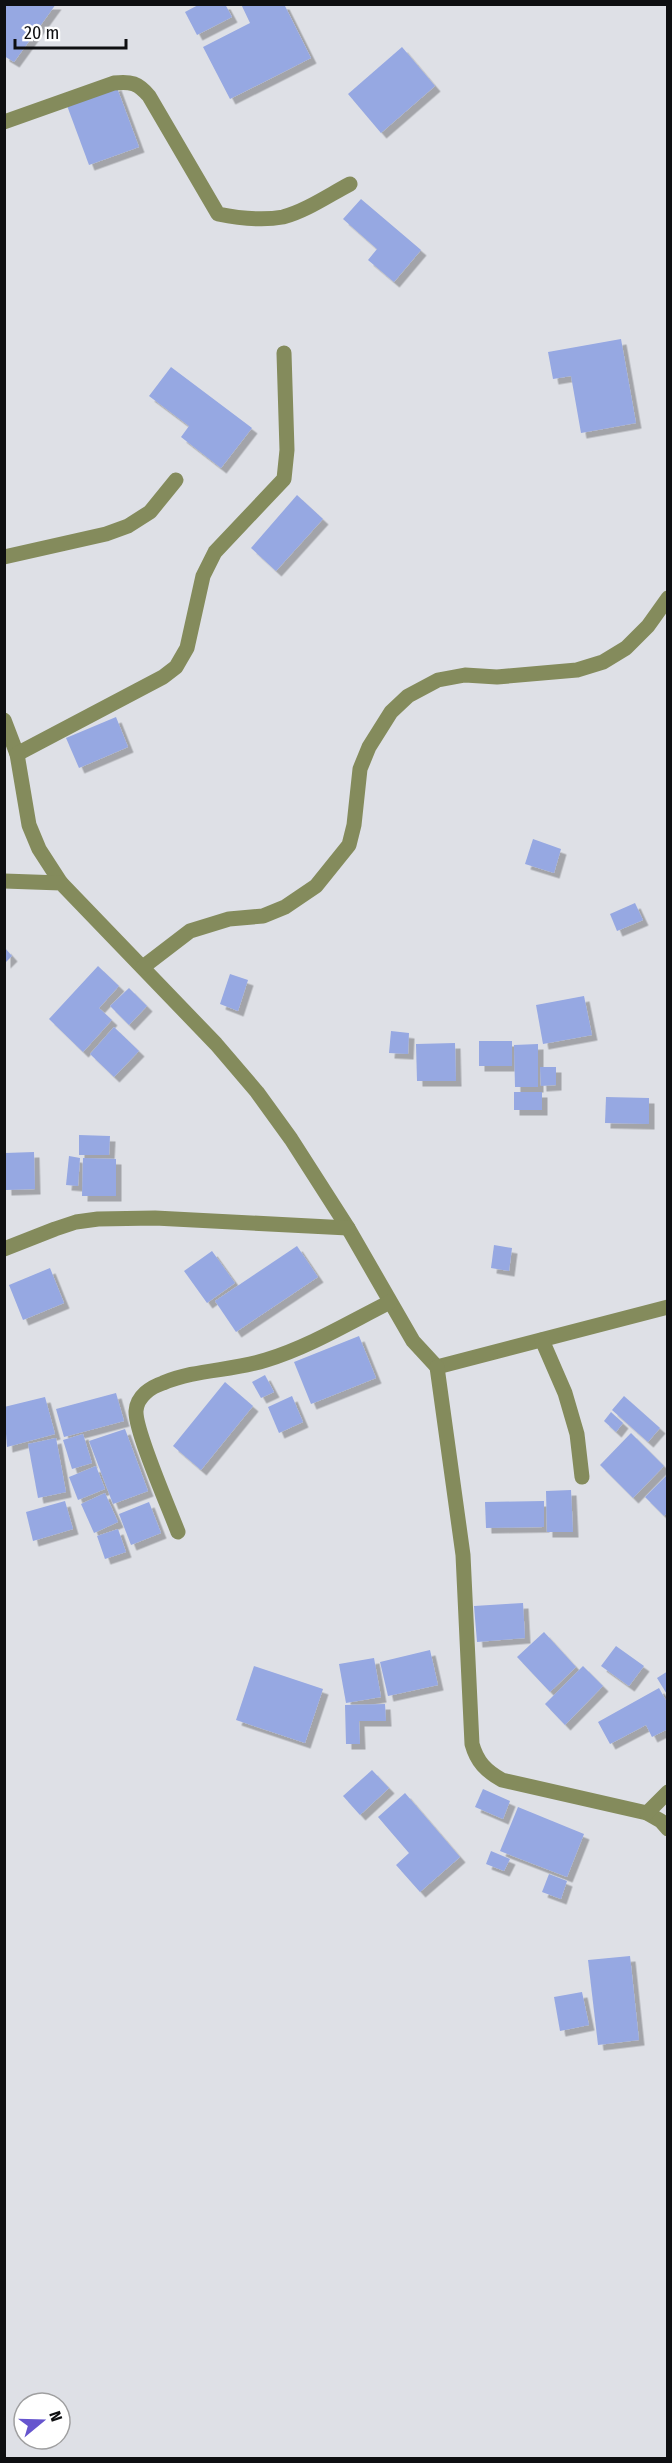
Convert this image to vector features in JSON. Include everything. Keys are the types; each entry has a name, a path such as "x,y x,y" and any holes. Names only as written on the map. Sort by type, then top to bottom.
{"street":[{"path":"4,122 114,83 129,81 141,86 149,96 218,214 243,218 282,217 350,184"},
{"path":"17,754 163,677 176,667 187,648 203,576 215,552 284,478 287,450 284,353"},
{"path":"4,557 106,534 128,526 150,512 176,480"},
{"path":"143,967 190,931 229,920 263,916 285,907 316,886 349,844 354,825 360,769 369,747 391,712 408,696 438,680 465,675 497,676 577,670 603,662 626,648 648,626 668,598"},
{"path":"4,720 17,754 29,825 39,849 62,884 216,1044 257,1092 291,1139 348,1228 413,1341 437,1367 463,1554 472,1744 476,1759 489,1773 502,1780 647,1813 661,1821 668,1829"},
{"path":"4,881 62,884"},
{"path":"4,1249 76,1222 98,1219 155,1218 348,1228"},
{"path":"178,1532 139,1429 136,1410 144,1392 163,1383 197,1373 267,1360 298,1348 390,1302"},
{"path":"437,1367 668,1307"},
{"path":"542,1340 565,1393 577,1434 582,1477"},
{"path":"647,1813 668,1792"}],"building":[{"path":"4,4 56,4 14,62 4,56"},
{"path":"200,4 225,4 232,17 197,35 185,12"},
{"path":"241,4 284,4 311,58 230,99 203,47 250,23"},
{"path":"402,47 435,86 381,133 348,94"},
{"path":"116,85 139,147 89,165 66,103"},
{"path":"361,199 421,250 394,282 368,260 377,249 343,219"},
{"path":"621,339 636,423 581,433 571,376 553,379 548,352"},
{"path":"171,367 252,428 221,468 181,437 189,426 149,396"},
{"path":"297,495 323,519 276,571 251,548"},
{"path":"116,717 128,747 79,768 66,738"},
{"path":"533,839 561,849 554,873 525,864"},
{"path":"635,903 643,920 617,931 610,914"},
{"path":"5,948 12,956 5,963"},
{"path":"98,966 119,986 99,1008 112,1020 83,1052 49,1019"},
{"path":"230,974 248,980 238,1011 220,1004"},
{"path":"129,988 147,1006 129,1025 110,1006"},
{"path":"584,996 592,1035 543,1044 536,1005"},
{"path":"114,1027 139,1051 114,1077 90,1054"},
{"path":"391,1031 409,1033 408,1054 389,1053"},
{"path":"479,1041 512,1041 512,1066 479,1066"},
{"path":"455,1043 456,1081 417,1081 416,1044"},
{"path":"538,1044 538,1087 515,1087 514,1045"},
{"path":"540,1067 556,1067 556,1085 541,1086"},
{"path":"514,1092 542,1092 542,1110 514,1110"},
{"path":"606,1097 649,1098 649,1124 605,1123"},
{"path":"79,1135 110,1136 109,1155 79,1155"},
{"path":"34,1152 35,1189 6,1190 5,1153"},
{"path":"69,1156 80,1158 78,1186 66,1185"},
{"path":"83,1158 116,1159 116,1196 82,1196"},
{"path":"494,1245 512,1248 509,1271 491,1268"},
{"path":"297,1246 318,1277 236,1332 215,1301"},
{"path":"212,1251 235,1283 207,1303 184,1271"},
{"path":"50,1268 64,1303 23,1320 9,1285"},
{"path":"359,1336 376,1378 311,1404 294,1362"},
{"path":"265,1375 274,1392 261,1398 252,1382"},
{"path":"225,1382 253,1406 201,1470 173,1446"},
{"path":"116,1393 124,1421 64,1437 56,1409"},
{"path":"292,1396 303,1422 279,1433 268,1407"},
{"path":"624,1396 660,1428 648,1442 612,1410"},
{"path":"45,1397 55,1434 7,1447 4,1407"},
{"path":"611,1412 623,1423 616,1432 604,1421"},
{"path":"125,1429 148,1491 113,1504 89,1441"},
{"path":"631,1433 664,1466 633,1498 600,1465"},
{"path":"83,1434 92,1463 72,1469 63,1440"},
{"path":"56,1438 66,1492 38,1498 28,1444"},
{"path":"96,1466 105,1489 78,1500 69,1477"},
{"path":"668,1474 668,1512 664,1516 645,1497"},
{"path":"571,1490 573,1532 547,1532 546,1491"},
{"path":"105,1493 118,1522 94,1533 81,1504"},
{"path":"65,1501 73,1529 33,1541 26,1512"},
{"path":"544,1501 544,1527 486,1528 485,1502"},
{"path":"149,1502 161,1533 131,1545 119,1514"},
{"path":"118,1529 126,1552 105,1559 97,1536"},
{"path":"523,1603 525,1638 477,1642 474,1606"},
{"path":"544,1632 576,1667 550,1692 517,1657"},
{"path":"616,1646 644,1666 629,1686 601,1666"},
{"path":"430,1650 438,1685 388,1696 380,1662"},
{"path":"374,1658 381,1697 346,1703 339,1664"},
{"path":"254,1666 323,1689 305,1743 236,1720"},
{"path":"583,1666 603,1686 565,1725 545,1704"},
{"path":"668,1671 668,1696 657,1678"},
{"path":"659,1688 668,1704 668,1729 652,1737 646,1725 610,1744 598,1722"},
{"path":"385,1704 386,1721 359,1721 360,1744 346,1744 345,1705"},
{"path":"372,1770 389,1788 360,1815 343,1796"},
{"path":"483,1789 510,1801 503,1819 475,1807"},
{"path":"405,1793 460,1857 420,1892 396,1865 409,1853 378,1817"},
{"path":"518,1807 584,1834 567,1877 500,1851"},
{"path":"491,1851 510,1859 504,1871 486,1864"},
{"path":"549,1874 567,1881 561,1899 542,1892"},
{"path":"630,1956 639,2040 598,2045 588,1960"},
{"path":"582,1992 589,2025 560,2031 554,1997"}]}
